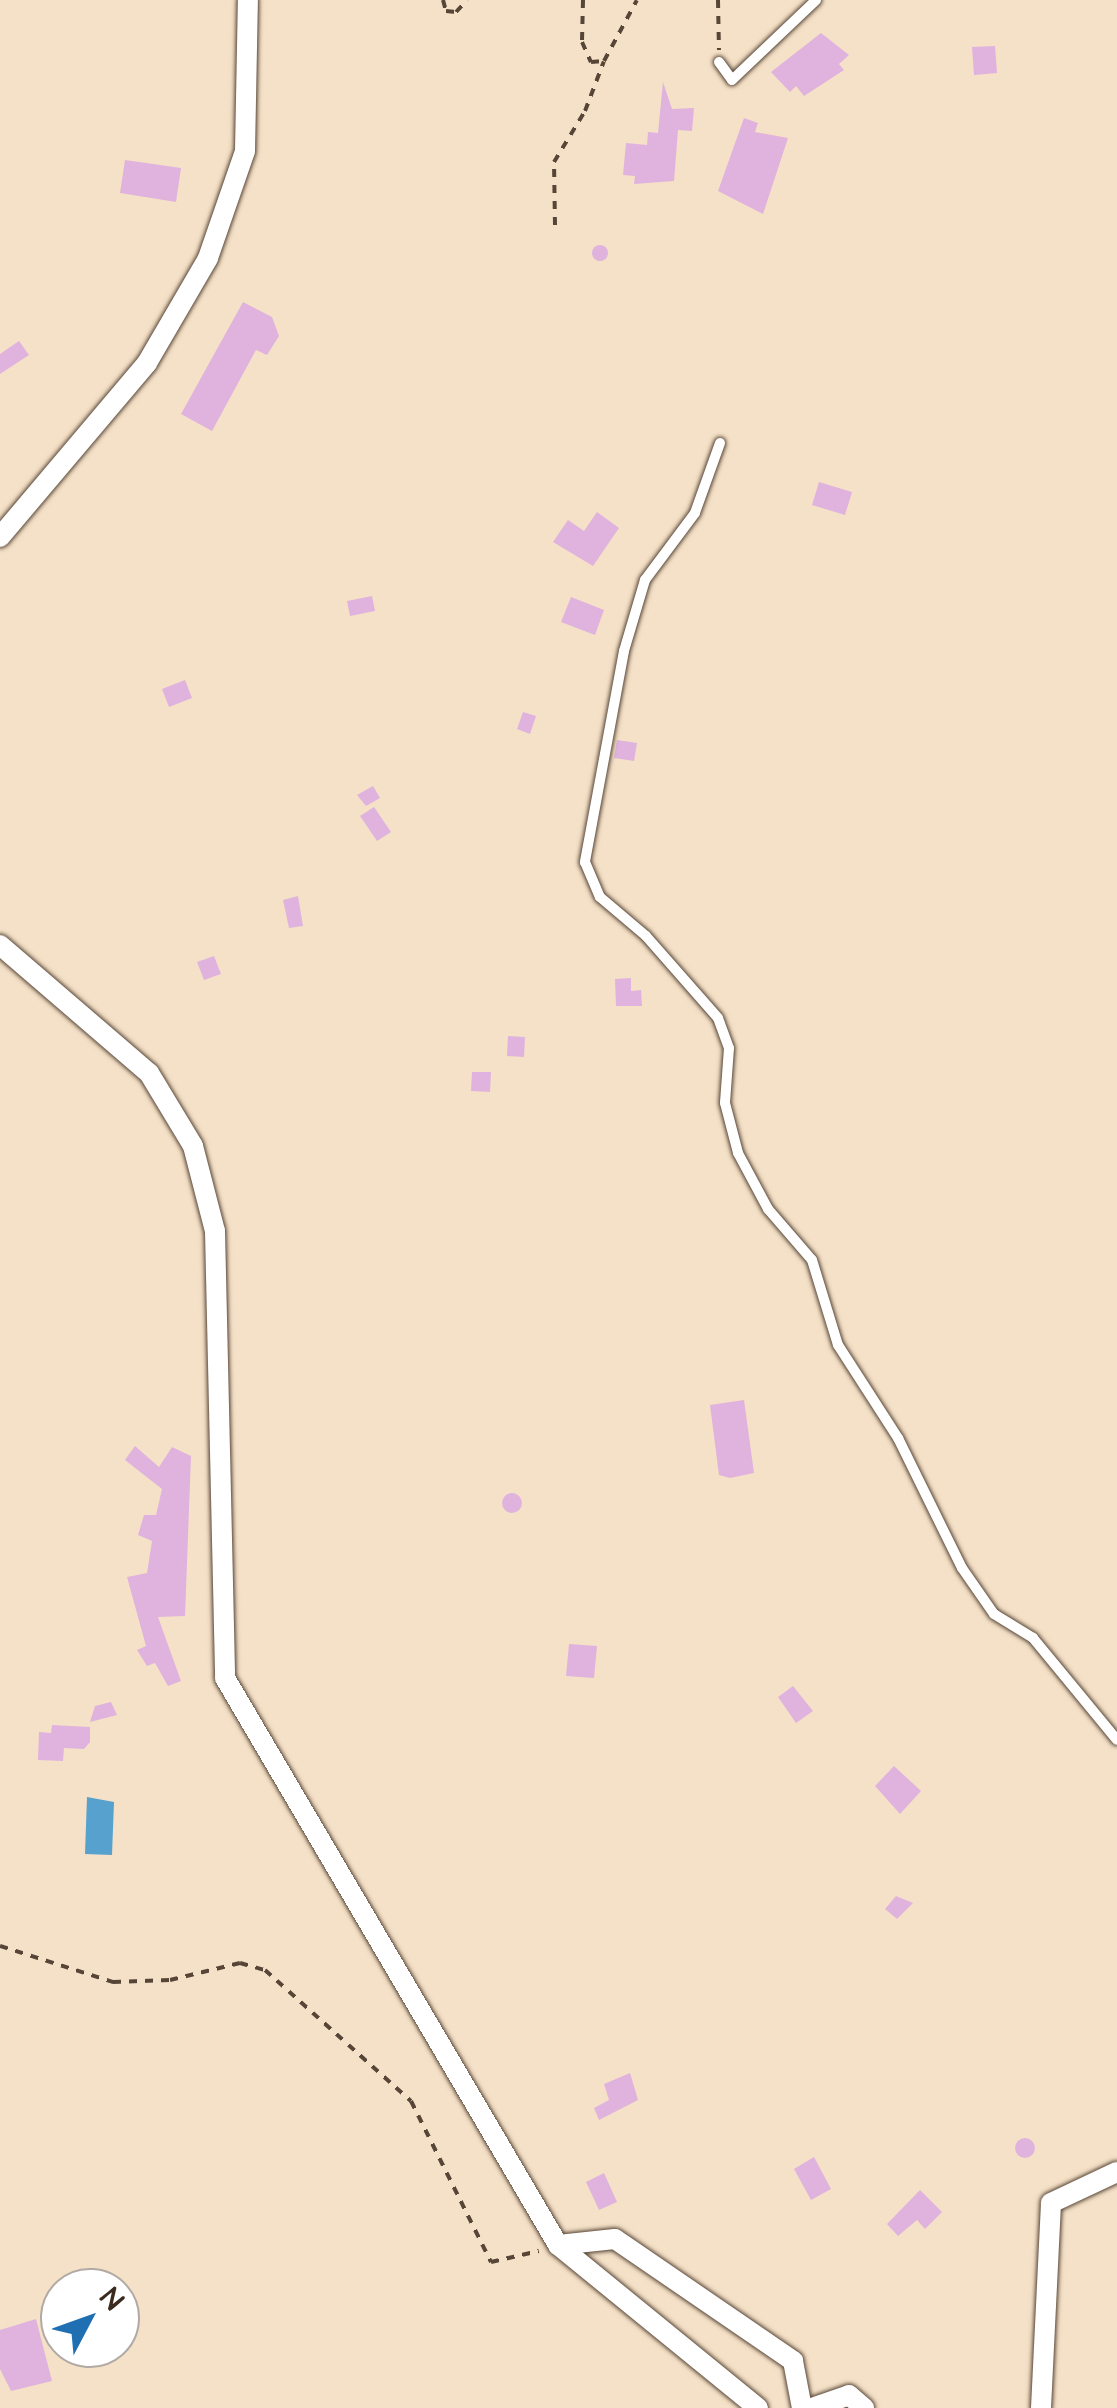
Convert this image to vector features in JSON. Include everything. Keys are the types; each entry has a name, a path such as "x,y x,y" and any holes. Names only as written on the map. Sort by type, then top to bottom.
{"street":[{"path":"0,537 148,363 208,258 245,151 248,0"},
{"path":"0,945 149,1073 193,1146 215,1231 224,1678 558,2245 758,2408"},
{"path":"1040,2408 1051,2203 1117,2172"},
{"path":"558,2245 615,2238 794,2361 802,2408"},
{"path":"812,2408 848,2395 864,2408"}],"lane":[{"path":"719,62 732,80 816,0"},
{"path":"720,443 695,513 644,580 624,650 585,862 600,898 646,936 718,1018 730,1048 725,1103 738,1154 768,1208 812,1260 838,1345 898,1438 962,1568 994,1614 1033,1638 1117,1740"}],"path":[{"path":"443,0 446,11 456,12 467,0"},
{"path":"583,0 582,42 592,62 604,61"},
{"path":"555,225 554,162 585,110 604,61 637,0"},
{"path":"718,0 719,62"},
{"path":"0,1946 113,1982 170,1980 240,1964 264,1970 412,2101 491,2262 558,2245"}],"water":[{"path":"87,1797 114,1802 112,1855 85,1854"}],"building":[{"path":"821,33 849,55 839,64 844,70 804,96 796,86 790,92 771,72"},
{"path":"995,46 997,73 974,75 972,47"},
{"path":"663,82 672,109 694,108 692,131 678,130 674,181 634,184 635,176 623,175 626,143 647,145 648,132 658,133"},
{"path":"744,118 758,123 755,132 788,138 763,214 718,191"},
{"path":"125,160 181,168 176,202 120,193"},
{"path":"600,245 608,253 600,261 592,253"},
{"path":"243,302 272,317 279,336 267,355 256,350 212,431 181,414"},
{"path":"19,341 29,355 0,374 0,354"},
{"path":"819,482 852,492 845,515 812,505"},
{"path":"597,512 619,528 593,566 553,542 568,520 584,531"},
{"path":"372,596 375,611 350,616 347,601"},
{"path":"571,597 604,610 595,635 561,622"},
{"path":"185,680 192,698 169,707 162,689"},
{"path":"523,712 536,716 530,734 517,729"},
{"path":"617,740 637,743 634,761 614,758"},
{"path":"373,786 380,798 366,806 357,795"},
{"path":"374,807 391,832 377,841 360,816"},
{"path":"298,896 303,926 289,928 283,900"},
{"path":"214,956 221,974 204,980 197,962"},
{"path":"631,978 631,991 641,990 642,1006 616,1006 615,979"},
{"path":"508,1036 525,1037 524,1057 507,1056"},
{"path":"472,1072 491,1072 490,1092 471,1091"},
{"path":"744,1400 754,1473 730,1478 719,1475 710,1405"},
{"path":"135,1446 159,1467 172,1447 191,1456 185,1616 158,1617 181,1681 168,1686 155,1663 147,1666 137,1650 146,1646 127,1577 147,1573 152,1541 138,1535 144,1515 156,1515 162,1489 125,1460"},
{"path":"512,1493 522,1503 512,1513 502,1503"},
{"path":"569,1644 597,1646 594,1678 566,1676"},
{"path":"793,1686 813,1711 796,1723 778,1697"},
{"path":"111,1702 117,1715 90,1722 95,1706"},
{"path":"52,1725 90,1727 90,1742 84,1749 64,1748 63,1761 38,1760 39,1732 51,1733"},
{"path":"894,1766 921,1791 900,1814 875,1786"},
{"path":"896,1896 913,1903 897,1919 885,1909"},
{"path":"630,2073 638,2100 599,2120 594,2108 609,2100 604,2084"},
{"path":"1025,2138 1035,2148 1025,2158 1015,2148"},
{"path":"814,2157 831,2189 811,2200 794,2169"},
{"path":"604,2173 617,2202 599,2210 586,2182"},
{"path":"920,2190 942,2212 925,2229 917,2220 898,2236 887,2224"},
{"path":"36,2319 40,2368 49,2368 52,2381 11,2391 0,2369 0,2330"}]}
